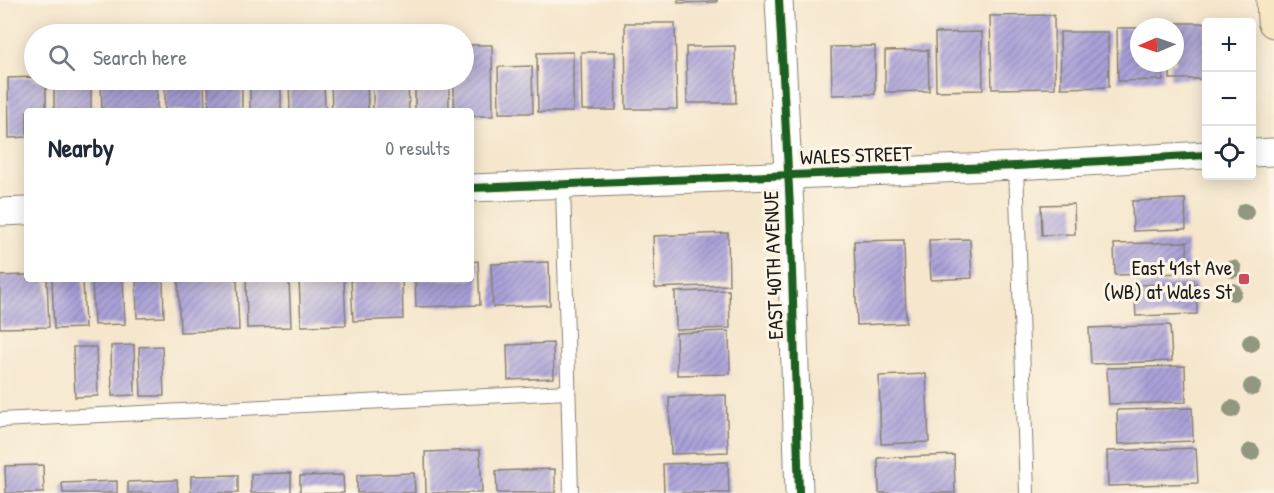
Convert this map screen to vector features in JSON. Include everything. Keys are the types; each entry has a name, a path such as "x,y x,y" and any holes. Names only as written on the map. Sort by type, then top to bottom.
{"main road":[{"path":"1273,0 1274,21"}],"street":[{"name":"EAST 40TH AVENUE","path":"779,0 788,175 799,493"},
{"path":"1256,153 1274,152"},
{"name":"WALES STREET","path":"474,188 1016,166 1202,155"},
{"path":"0,212 24,211"}],"lane":[{"path":"1016,166 1027,493"},
{"path":"563,184 571,493"},
{"path":"0,420 568,392"}],"building":[{"path":"678,0 717,0 717,2 678,3"},
{"path":"1054,15 1055,88 992,89 990,16"},
{"path":"625,23 675,23 677,109 626,109"},
{"path":"1184,23 1202,23 1202,79 1170,79 1170,72 1184,72"},
{"path":"1117,28 1130,28 1130,72 1163,72 1163,80 1118,81"},
{"path":"982,32 983,90 936,91 935,33"},
{"path":"1060,32 1108,32 1109,87 1061,88"},
{"path":"474,45 492,45 493,116 474,116 474,108 454,108 454,90 474,90"},
{"path":"735,46 736,103 687,103 686,47"},
{"path":"875,46 875,94 832,95 831,47"},
{"path":"928,50 929,91 885,92 885,51"},
{"path":"573,52 573,112 538,112 537,53"},
{"path":"581,52 615,52 616,110 582,110"},
{"path":"532,66 533,113 499,113 498,67"},
{"path":"24,77 24,90 46,90 46,108 24,108 24,137 9,138 8,78"},
{"path":"54,90 91,90 91,108 54,108"},
{"path":"101,90 157,90 157,108 102,108"},
{"path":"165,90 204,90 205,108 165,108"},
{"path":"208,90 242,90 242,108 209,108"},
{"path":"250,90 281,90 281,108 250,108"},
{"path":"289,90 324,90 325,108 290,108"},
{"path":"331,90 367,90 368,108 332,108"},
{"path":"373,90 408,90 409,108 373,108"},
{"path":"415,90 449,90 449,108 415,108"},
{"path":"1185,199 1186,229 1133,231 1132,201"},
{"path":"1074,204 1075,234 1042,235 1041,205"},
{"path":"728,233 729,285 655,288 653,236"},
{"path":"970,239 972,278 931,280 929,240"},
{"path":"904,240 906,323 857,325 854,241"},
{"path":"1187,242 1188,273 1115,275 1114,244"},
{"path":"478,261 480,305 416,307 415,282 474,282 474,262"},
{"path":"549,262 550,305 493,307 491,264"},
{"path":"24,275 24,282 47,282 49,327 0,328 0,276"},
{"path":"52,282 83,282 85,328 54,329"},
{"path":"92,282 123,282 125,324 94,325"},
{"path":"136,282 163,282 164,317 137,318"},
{"path":"178,282 237,282 239,330 180,332"},
{"path":"246,282 289,282 291,327 247,328"},
{"path":"299,282 344,282 346,325 301,326"},
{"path":"351,282 402,282 403,319 353,321"},
{"path":"1196,283 1197,314 1136,316 1134,285"},
{"path":"729,290 730,328 676,330 675,292"},
{"path":"1170,325 1172,361 1091,364 1089,328"},
{"path":"729,331 730,374 677,375 676,333"},
{"path":"553,343 554,378 508,380 507,345"},
{"path":"134,345 135,395 112,396 111,346"},
{"path":"162,346 164,396 141,396 139,347"},
{"path":"73,347 96,347 98,396 75,397"},
{"path":"1185,366 1186,402 1109,404 1107,368"},
{"path":"926,374 929,442 881,444 879,376"},
{"path":"726,395 728,452 671,454 669,397"},
{"path":"1192,408 1193,441 1118,444 1117,410"},
{"path":"1196,448 1198,483 1108,486 1107,451"},
{"path":"480,450 482,493 426,493 425,452"},
{"path":"954,455 955,493 879,493 878,458"},
{"path":"728,462 729,493 664,493 663,464"},
{"path":"43,465 44,493 6,493 5,466"},
{"path":"555,469 555,493 497,493 496,471"},
{"path":"291,473 291,493 251,493 251,474"},
{"path":"414,473 415,493 357,493 357,475"},
{"path":"238,475 238,493 191,493 191,476"},
{"path":"343,475 344,493 300,493 300,476"},
{"path":"177,480 178,493 128,493 128,482"},
{"path":"117,481 117,493 63,493 62,483"}],"cycle path":[{"path":"779,0 790,208 799,493"},
{"path":"474,188 1016,166 1202,155"}],"place":[{"name":"East 41st Ave (WB) at Wales St","path":"1244,279"}]}
